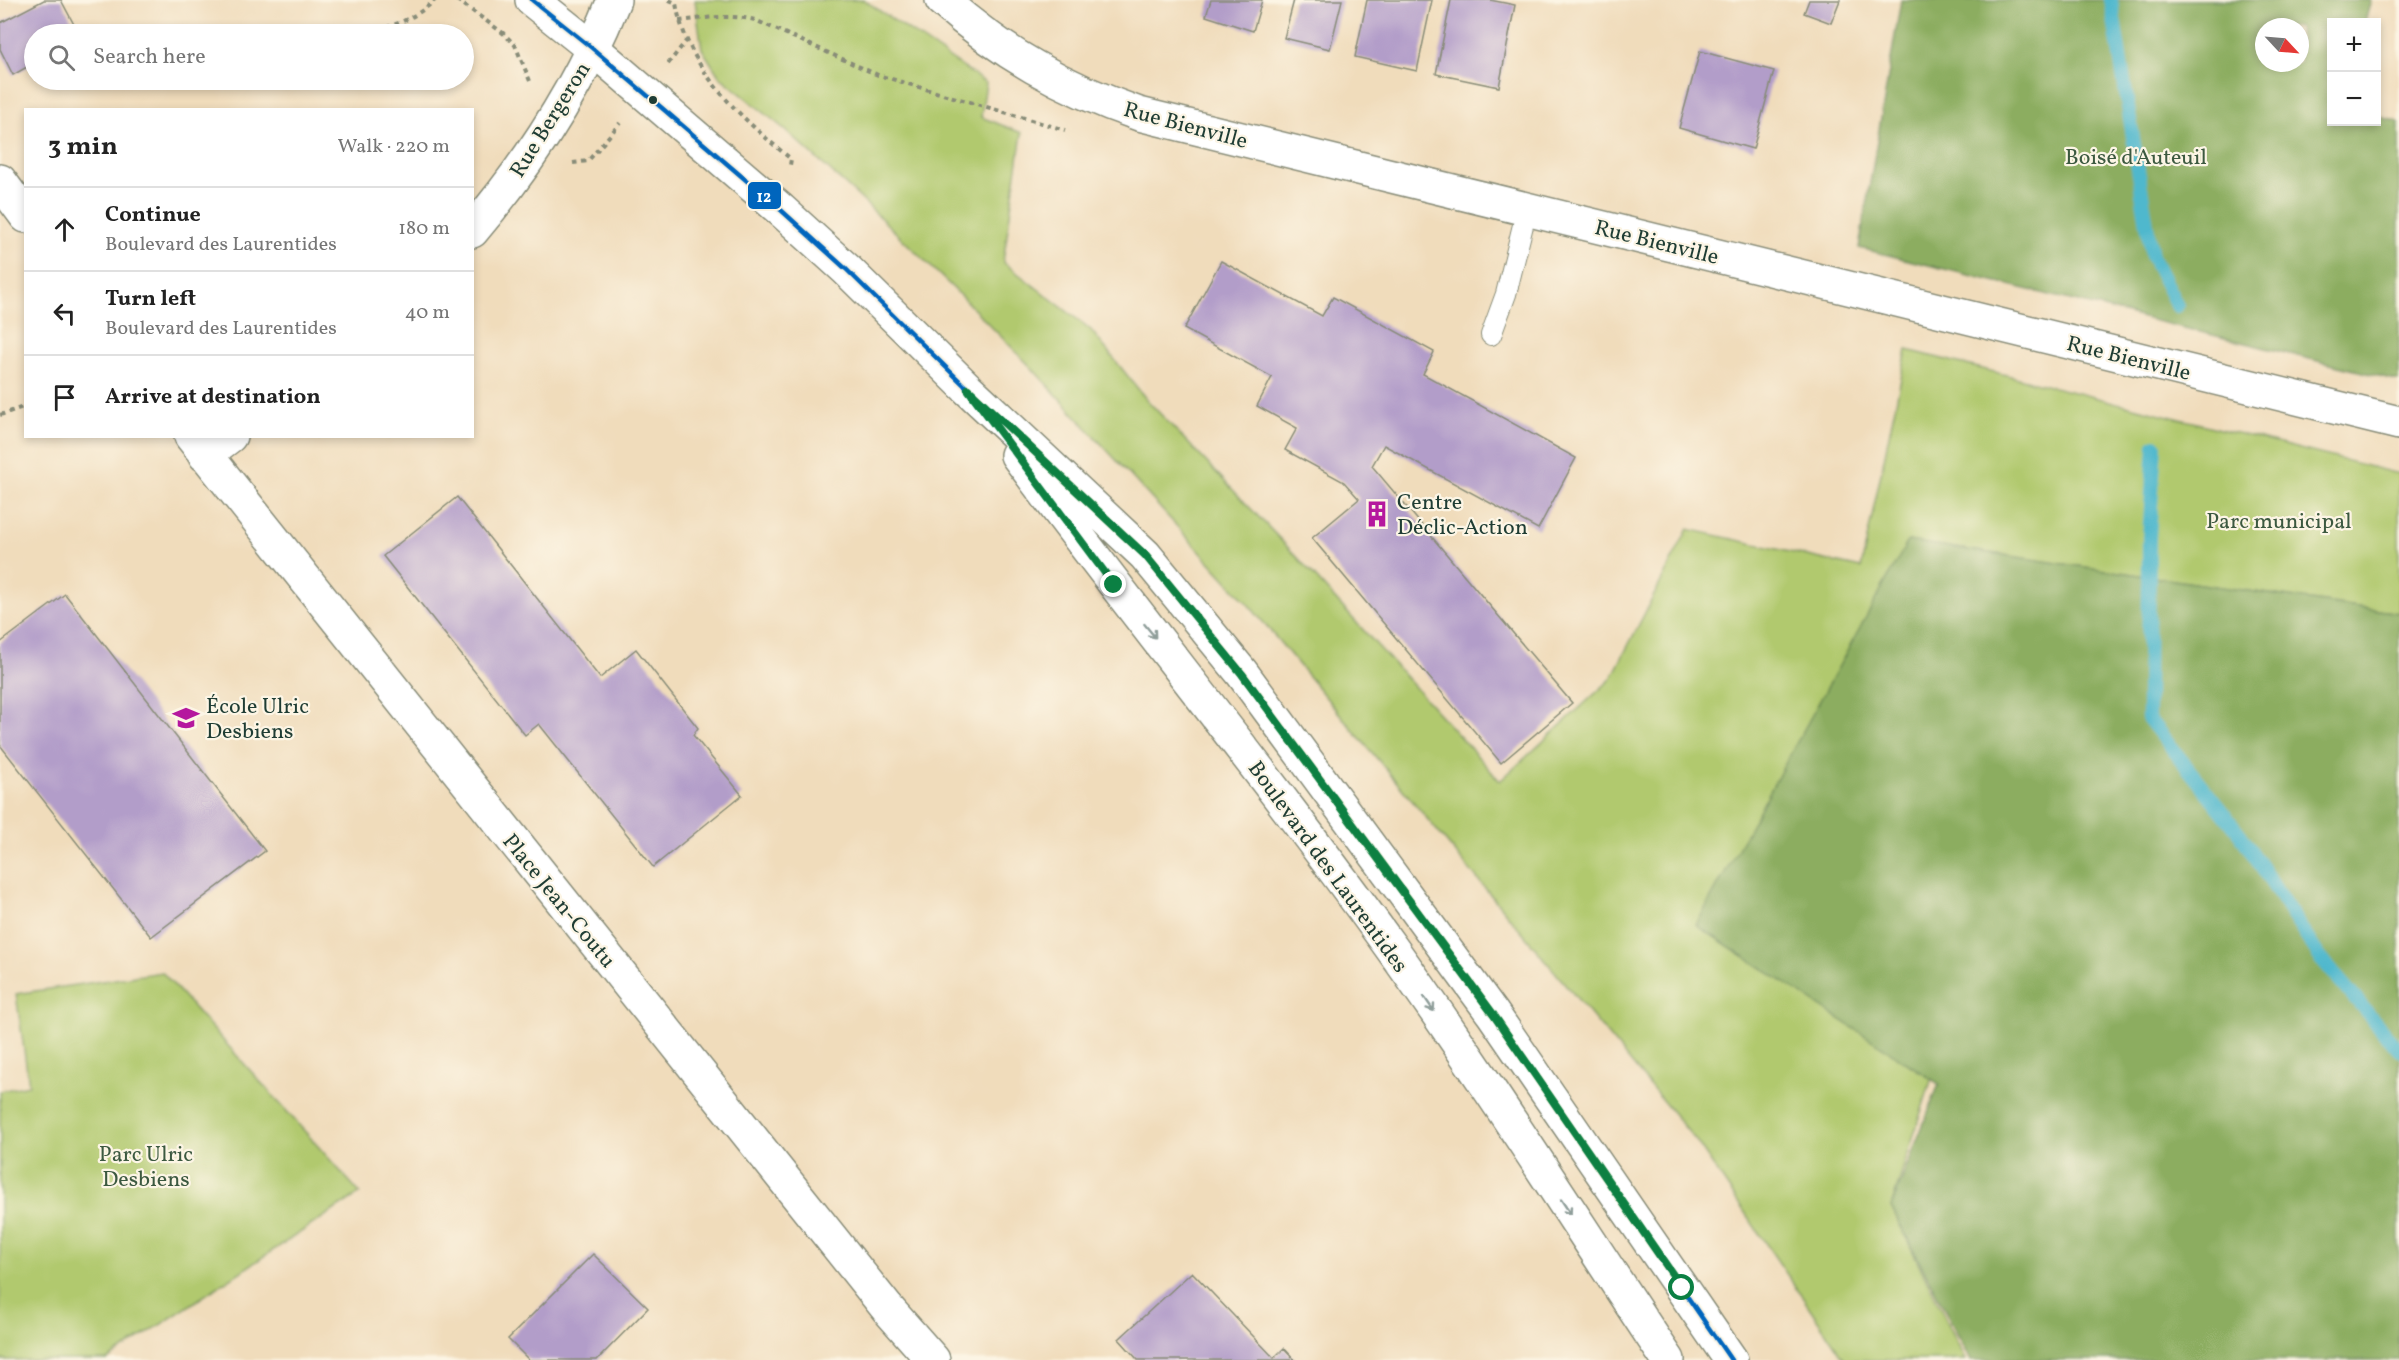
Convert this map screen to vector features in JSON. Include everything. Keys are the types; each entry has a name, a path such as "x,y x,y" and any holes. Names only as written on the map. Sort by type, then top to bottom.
{"street":[{"name":"Boulevard des Laurentides","path":"531,0 592,48 846,269 968,389 1145,555 1242,674 1493,1014 1731,1360"},
{"name":"Rue Bergeron","path":"474,229 495,205 572,87 614,0"},
{"name":"Rue Bienville","path":"942,0 988,38 1054,79 1095,98 1139,114 2399,423"},
{"path":"0,181 24,213"},
{"name":"Boulevard des Laurentides","path":"968,389 1114,585 1209,705 1391,948 1668,1360"},
{"name":"Place Jean-Coutu","path":"209,443 887,1308 933,1360"}],"lane":[{"path":"1491,335 1506,294 1527,209"}],"path":[{"path":"394,24 424,10 435,0"},
{"path":"457,0 503,33"},
{"path":"669,0 676,3 686,41 698,62 748,123 791,159"},
{"path":"679,21 721,16 738,16 755,20 878,75 1072,132"},
{"path":"568,162 578,164 588,161 598,151"},
{"path":"0,415 24,407"}],"green space":[{"name":"Parc municipal","path":"695,0 864,0 986,83 981,117 1022,133 1003,262 1090,329 1147,400 1298,558 1500,781 1611,679 1688,529 1861,568 1907,350 2399,474 2399,613 1908,541 1936,1065 1891,1207 1966,1360 1845,1360 1697,1142 1248,604 1030,366 956,291 860,198 783,128 719,76 702,49"},
{"name":"Boisé d'Auteuil","path":"1901,0 2371,0 2366,18 2327,18 2327,126 2381,126 2381,117 2399,122 2399,381 1859,248"},
{"path":"1908,541 2399,613 2399,1360 1971,1360 1891,1207 1939,1084 1696,925"},
{"name":"Parc Ulric Desbiens","path":"162,972 360,1193 107,1360 0,1360 0,1091 29,1085 16,994"}],"building":[{"path":"44,0 61,0 74,24 24,24 24,69 13,75 0,49 0,23"},
{"path":"1211,0 1262,0 1253,31 1206,16"},
{"path":"1294,0 1342,0 1330,49 1284,38"},
{"path":"1367,0 1432,0 1417,71 1355,57"},
{"path":"1451,0 1490,0 1515,5 1499,87 1436,74"},
{"path":"1809,0 1840,0 1831,23 1804,13"},
{"path":"1700,51 1774,71 1753,149 1679,128"},
{"name":"Centre Déclic-Action","path":"1221,261 1322,316 1333,297 1434,352 1423,374 1576,458 1538,529 1384,445 1372,466 1572,703 1501,763 1312,538 1359,499 1344,482 1285,450 1297,428 1257,406 1272,377 1184,329"},
{"path":"457,497 600,678 636,649 698,728 693,735 742,795 653,867 539,724 525,735 383,556"},
{"path":"65,594 265,851 151,937 0,745 0,643"},
{"path":"593,1254 648,1308 597,1360 529,1360 508,1339"},
{"path":"1192,1272 1274,1358 1284,1348 1295,1360 1138,1360 1119,1339"}],"waterway":[{"path":"2111,0 2152,256 2177,306"},
{"path":"2155,445 2149,538 2148,718 2240,834 2319,956 2399,1050"}],"transit line":[{"name":"12","path":"532,0 592,48 781,210 846,269 968,389 1145,555 1242,673 1493,1014 1731,1360"}],"place":[{"name":"Centre Déclic-Action","path":"1377,514"},
{"name":"École Ulric Desbiens","path":"186,718"}],"route":[{"path":"1114,585 968,389 1145,555 1242,674 1308,760 1493,1014 1682,1288"}]}
